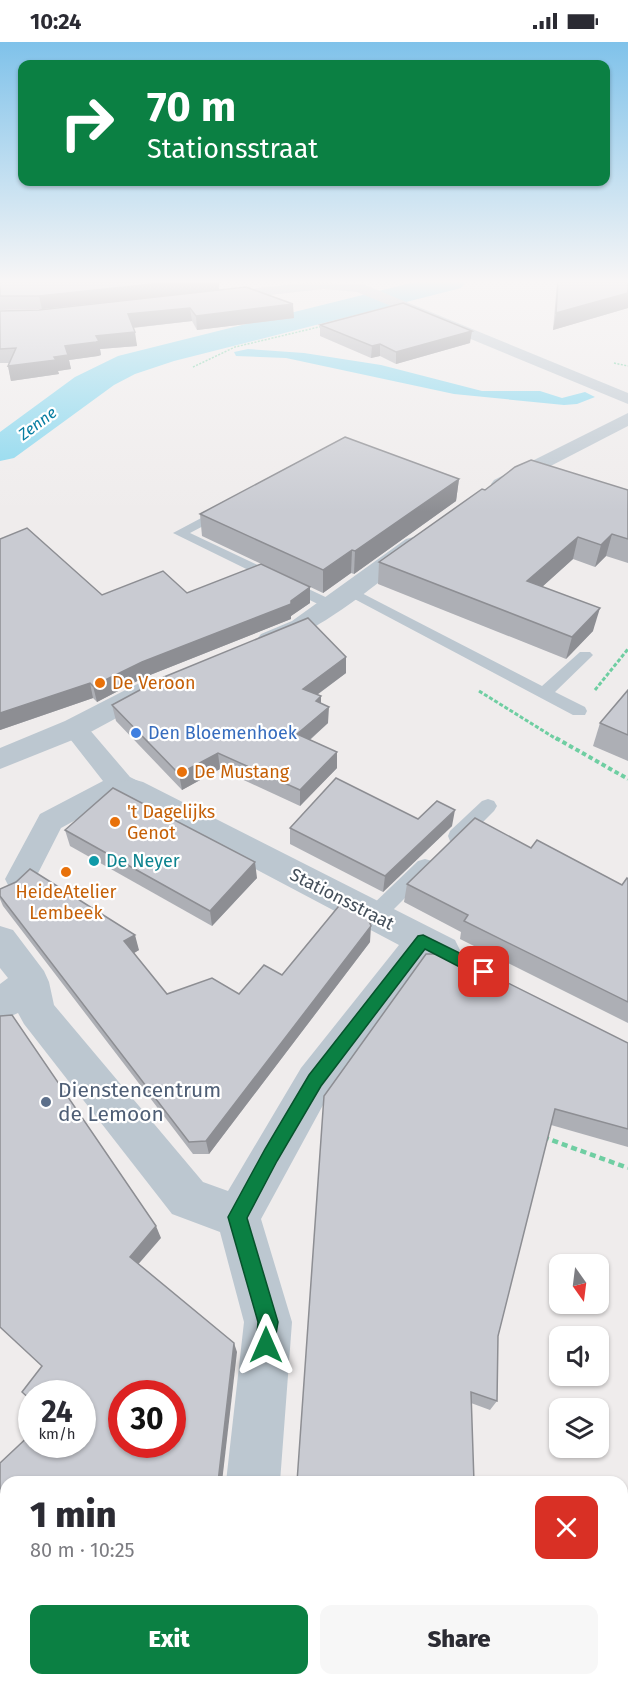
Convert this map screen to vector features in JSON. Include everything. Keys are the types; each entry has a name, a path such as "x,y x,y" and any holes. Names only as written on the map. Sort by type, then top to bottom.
{"street":[{"path":"531,359 628,399"},
{"path":"483,495 628,419"},
{"path":"245,649 301,626 431,532"},
{"path":"0,759 77,732 168,681"},
{"path":"10,886 50,821 126,787 77,732"},
{"name":"Stationsstraat","path":"126,787 474,967"},
{"path":"0,940 15,994 37,1012 188,1198 238,1217"},
{"path":"254,1476 268,1322 238,1217 271,1155 315,1081 423,941"}],"lane":[{"path":"238,502 180,533 330,605"},
{"path":"350,591 579,711"},
{"path":"544,693 585,655"},
{"path":"374,916 488,806"}],"path":[{"path":"193,367 211,359"},
{"path":"540,1136 628,1168"}],"water":[{"path":"289,359 341,359 381,365 482,391 540,391 562,398 585,392 595,397 577,404 564,405 454,394"}],"building":[{"path":"11,359 56,360 8,366"},
{"path":"345,437 459,479 355,551 352,550 323,570 200,514"},
{"path":"531,460 628,490 628,539 612,534 601,545 578,537 527,581 600,608 572,637 379,562 482,489 485,490 515,467"},
{"path":"27,528 102,595 163,571 187,593 261,564 310,587 291,601 291,604 142,662 93,686 90,683 0,713 0,539"},
{"path":"308,618 346,657 303,689 321,696 316,701 329,707 297,734 337,752 300,790 218,753 179,774 112,705 164,677"},
{"path":"628,690 628,735 600,723"},
{"path":"336,778 418,819 437,801 455,810 385,876 290,828"},
{"path":"113,788 255,862 210,911 65,830"},
{"path":"475,818 531,848 537,840 622,885 628,879 628,1002 464,921 468,915 407,884"},
{"path":"30,869 135,935 124,941 167,994 212,978 239,994 264,965 282,975 343,901 366,913 371,926 206,1141 189,1142 0,896 0,889 16,882"},
{"path":"440,949 628,1043 628,1129 555,1109 498,1336 497,1401 471,1392 474,1476 297,1476 324,1096 426,954 436,954"},
{"path":"12,1015 156,1226 130,1257 234,1343 219,1476 0,1476 0,1463 18,1446 18,1458 96,1458 96,1380 31,1380 42,1366 0,1327 0,1016"}],"waterway":[{"name":"Zenne","path":"0,449 88,385 108,373 147,359"}],"place":[{"name":"De Veroon","path":"100,683"},
{"name":"Den Bloemenhoek","path":"136,733"},
{"name":"De Mustang","path":"182,772"},
{"name":"'t Dagelijks Genot","path":"115,822"},
{"name":"De Neyer","path":"94,861"},
{"name":"HeideAtelier Lembeek","path":"66,872"},
{"name":"Dienstencentrum de Lemoon","path":"46,1102"}],"route":[{"path":"266,1345 268,1322 238,1217 271,1155 315,1081 423,941 484,972"}]}
